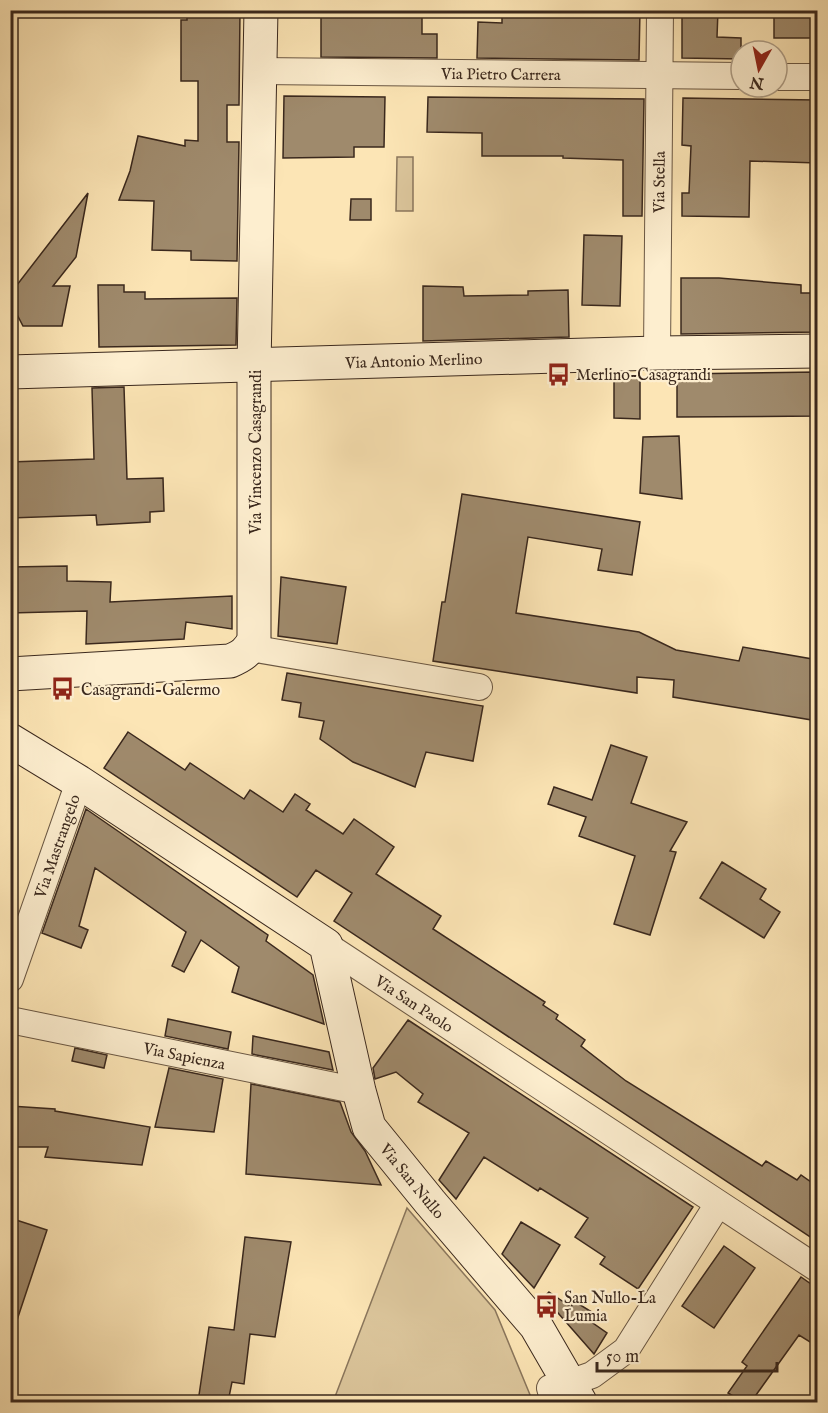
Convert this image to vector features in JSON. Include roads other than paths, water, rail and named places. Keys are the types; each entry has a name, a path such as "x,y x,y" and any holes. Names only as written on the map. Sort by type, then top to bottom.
{"main road":[{"name":"Via Vincenzo Casagrandi","path":"250,648 254,640 255,628 254,366 261,10"},
{"name":"Via Antonio Merlino","path":"10,372 657,353 818,351"},
{"path":"10,675 230,661 243,655 250,648"},
{"name":"Via San Paolo","path":"10,740 79,782 326,945"},
{"name":"Via San Nullo","path":"326,945 369,1127 536,1326 563,1396"}],"street":[{"name":"Via Stella","path":"657,353 660,10"},
{"name":"Via Pietro Carrera","path":"259,71 729,76"},
{"path":"789,77 818,77"},
{"path":"250,648 479,687"},
{"name":"Via Mastrangelo","path":"10,979 79,782"},
{"name":"Via San Paolo","path":"326,945 818,1269"},
{"name":"Via Sapienza","path":"10,1020 359,1091"},
{"path":"563,1396 626,1350 718,1204"}],"place":[{"name":"Merlino-Casagrandi","path":"558,374"},
{"name":"Casagrandi-Galermo","path":"63,689"},
{"name":"San Nullo-La Lumia","path":"546,1306"}]}
